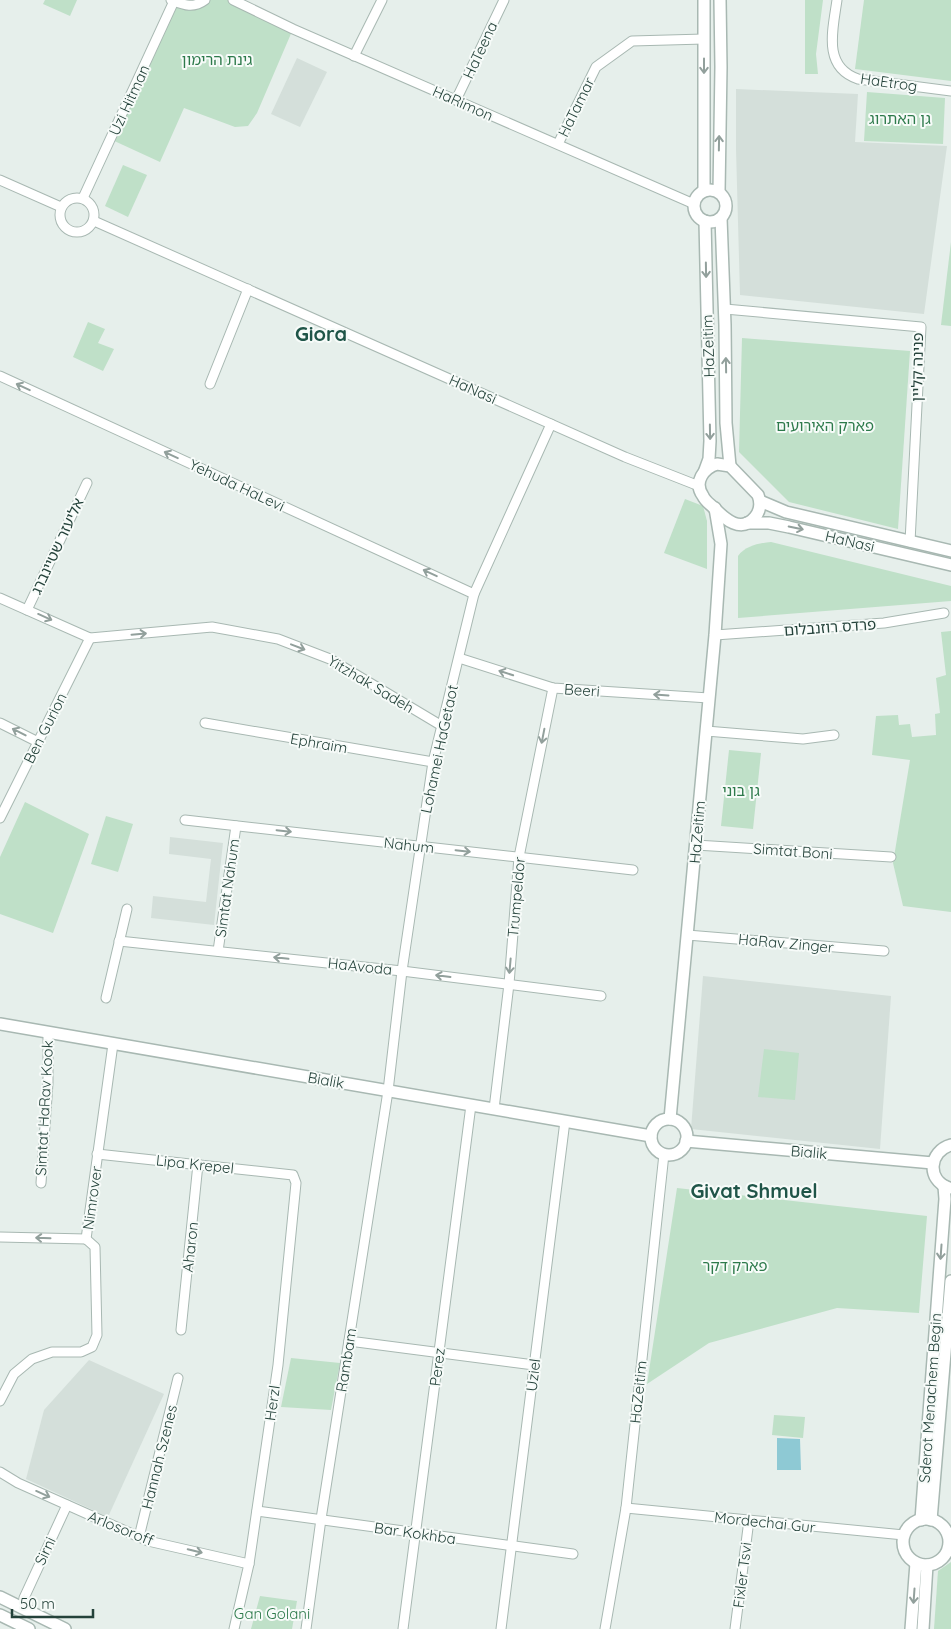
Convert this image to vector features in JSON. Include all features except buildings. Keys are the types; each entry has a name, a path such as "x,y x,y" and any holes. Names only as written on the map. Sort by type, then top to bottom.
{"street":[{"path":"172,1 186,6 194,6 205,0"},
{"name":"HaRimon","path":"233,0 354,56 694,204"},
{"path":"354,56 382,0"},
{"name":"HaTeena","path":"456,100 504,0"},
{"path":"704,0 704,191"},
{"path":"719,192 720,0"},
{"name":"HaEtrog","path":"837,0 832,43 833,54 838,66 844,72 858,79 951,91"},
{"name":"Uzi Hitman","path":"83,198 172,1"},
{"name":"HaTamar","path":"558,144 596,67 632,41 704,40"},
{"path":"0,180 61,207"},
{"path":"714,190 719,192 727,204 724,214 721,218 710,222 705,221 696,214 694,204 696,198 704,191 714,190"},
{"path":"77,197 83,198 91,203 94,209 94,220 86,230 72,232 61,222 61,207 68,200 77,197"},
{"name":"HaZeitim","path":"721,218 725,309 726,423 730,466"},
{"name":"HaNasi","path":"94,220 625,457 699,486"},
{"name":"HaZeitim","path":"705,221 710,441 706,470"},
{"path":"210,384 248,289"},
{"name":"פנינה קליין","path":"725,309 921,327 910,542"},
{"name":"Yehuda HaLevi","path":"0,376 474,594"},
{"name":"Lohamei HaGetaot","path":"388,1091 402,971 433,762 458,658 474,594 551,424"},
{"path":"718,464 730,466 755,490 760,501 758,514 748,523 733,524 727,520 703,496 699,486 701,476 706,470 718,464"},
{"name":"אליעזר שטיינברג","path":"27,610 87,482"},
{"name":"HaNasi","path":"760,501 786,512 951,551"},
{"name":"HaZeitim","path":"714,508 721,544"},
{"name":"HaNasi","path":"748,523 769,523 796,528 951,565"},
{"name":"HaZeitim","path":"670,1119 710,698 721,544 723,534 733,524"},
{"path":"0,598 90,638"},
{"name":"פרדס רוזנבלום","path":"715,635 884,623 944,613"},
{"name":"Yitzhak Sadeh","path":"90,638 212,628 278,639 330,659 442,726"},
{"name":"Ben Gurion","path":"0,818 90,638"},
{"name":"Beeri","path":"458,658 553,688 710,698"},
{"name":"Trumpeldor","path":"494,1109 508,984 519,857 553,688"},
{"path":"0,723 38,742"},
{"name":"Ephraim","path":"206,723 433,762"},
{"path":"706,731 803,739 834,735"},
{"name":"Nahum","path":"185,820 633,870"},
{"name":"Simtat Nahum","path":"218,951 236,826"},
{"name":"Simtat Boni","path":"696,845 891,857"},
{"path":"106,998 126,909"},
{"name":"HaRav Zinger","path":"687,935 884,951"},
{"name":"HaAvoda","path":"119,940 402,971 601,996"},
{"name":"Bialik","path":"0,1024 651,1136"},
{"name":"Simtat HaRav Kook","path":"41,1183 48,1083 48,1032"},
{"name":"Nimrover","path":"0,1400 14,1374 32,1359 52,1352 80,1352 92,1347 97,1335 95,1247 86,1239 112,1044"},
{"name":"Rambam","path":"306,1629 321,1519 388,1091"},
{"name":"Perez","path":"403,1629 471,1105"},
{"path":"670,1119 681,1124 687,1134 686,1141 676,1153 664,1154 655,1147 651,1136 652,1130 659,1122 670,1119"},
{"name":"Uziel","path":"501,1629 565,1121"},
{"name":"Bialik","path":"686,1141 933,1163"},
{"path":"947,1188 934,1176 933,1163 939,1151 951,1143"},
{"name":"Lipa Krepel","path":"97,1154 293,1175"},
{"name":"HaZeitim","path":"605,1629 626,1508 664,1154"},
{"name":"Aharon","path":"181,1330 198,1164"},
{"name":"Herzl","path":"234,1629 250,1564 278,1365 296,1183 293,1175"},
{"name":"Sderot Menachem Begin","path":"926,1520 947,1188"},
{"path":"0,1236 86,1239"},
{"name":"Sderot Menachem Begin","path":"926,1520 951,1281"},
{"path":"349,1341 534,1366"},
{"name":"Hannah Szenes","path":"139,1537 178,1378"},
{"name":"Arlosoroff","path":"0,1472 18,1483 148,1541 250,1564"},
{"name":"Sirni","path":"24,1598 67,1505"},
{"name":"Mordechai Gur","path":"626,1508 904,1535"},
{"name":"Bar Kokhba","path":"257,1511 573,1554"},
{"name":"Fixler Tsvi","path":"735,1629 749,1520"},
{"path":"926,1520 944,1527 950,1539 944,1556 940,1561 922,1564 911,1559 904,1548 904,1535 914,1523 926,1520"},
{"path":"912,1629 922,1564"},
{"path":"922,1564 923,1629"},
{"path":"0,1597 66,1629"},
{"path":"0,1615 29,1629"}],"shaded area":[{"path":"297,58 327,72 300,127 271,114"},
{"path":"736,89 858,94 855,142 947,146 924,314 740,295"},
{"path":"170,837 223,843 214,925 151,918 153,896 206,902 211,859 169,854"},
{"path":"703,976 891,996 880,1149 691,1129"},
{"path":"89,1360 164,1394 108,1517 26,1479 44,1410"}],"green space":[{"path":"45,0 77,0 70,16 43,4"},
{"name":"גינת הרימון","path":"205,0 233,0 293,29 257,113 248,126 235,127 184,108 160,162 110,139 174,1 194,6"},
{"path":"805,0 823,0 816,54 818,74 805,74"},
{"path":"864,0 951,0 951,81 855,69"},
{"name":"גן האתרוג","path":"867,92 945,98 943,144 864,141"},
{"path":"123,165 147,175 128,217 105,206"},
{"path":"951,242 951,326 941,325"},
{"path":"88,322 105,329 98,343 114,349 103,371 73,357"},
{"name":"פארק האירועים","path":"742,338 910,351 898,529 789,502 739,452"},
{"path":"685,499 703,506 707,521 707,569 664,553"},
{"path":"771,542 951,586 951,601 738,618 738,556 744,550 753,546"},
{"path":"951,631 951,912 903,906 893,863 910,760 872,755 876,716 898,715 899,725 910,724 912,737 936,735 935,714 940,713 936,678 946,675 941,632"},
{"name":"גן בוני","path":"729,750 761,753 753,829 721,826"},
{"path":"25,802 89,834 53,933 0,914 0,857"},
{"path":"106,816 133,824 118,872 91,864"},
{"path":"764,1049 799,1053 795,1100 758,1097"},
{"name":"פארק דקר","path":"677,1188 927,1216 919,1313 837,1308 709,1343 647,1384"},
{"path":"291,1358 340,1363 331,1410 281,1407"},
{"path":"774,1415 805,1417 803,1438 772,1435"},
{"path":"951,1562 951,1629 934,1629 938,1571"},
{"name":"Gan Golani","path":"260,1596 297,1601 292,1629 251,1629"}],"water":[{"path":"777,1438 800,1439 801,1470 777,1470"}],"district":[{"name":"Giora","path":"321,333"},
{"name":"Givat Shmuel","path":"754,1190"}]}
